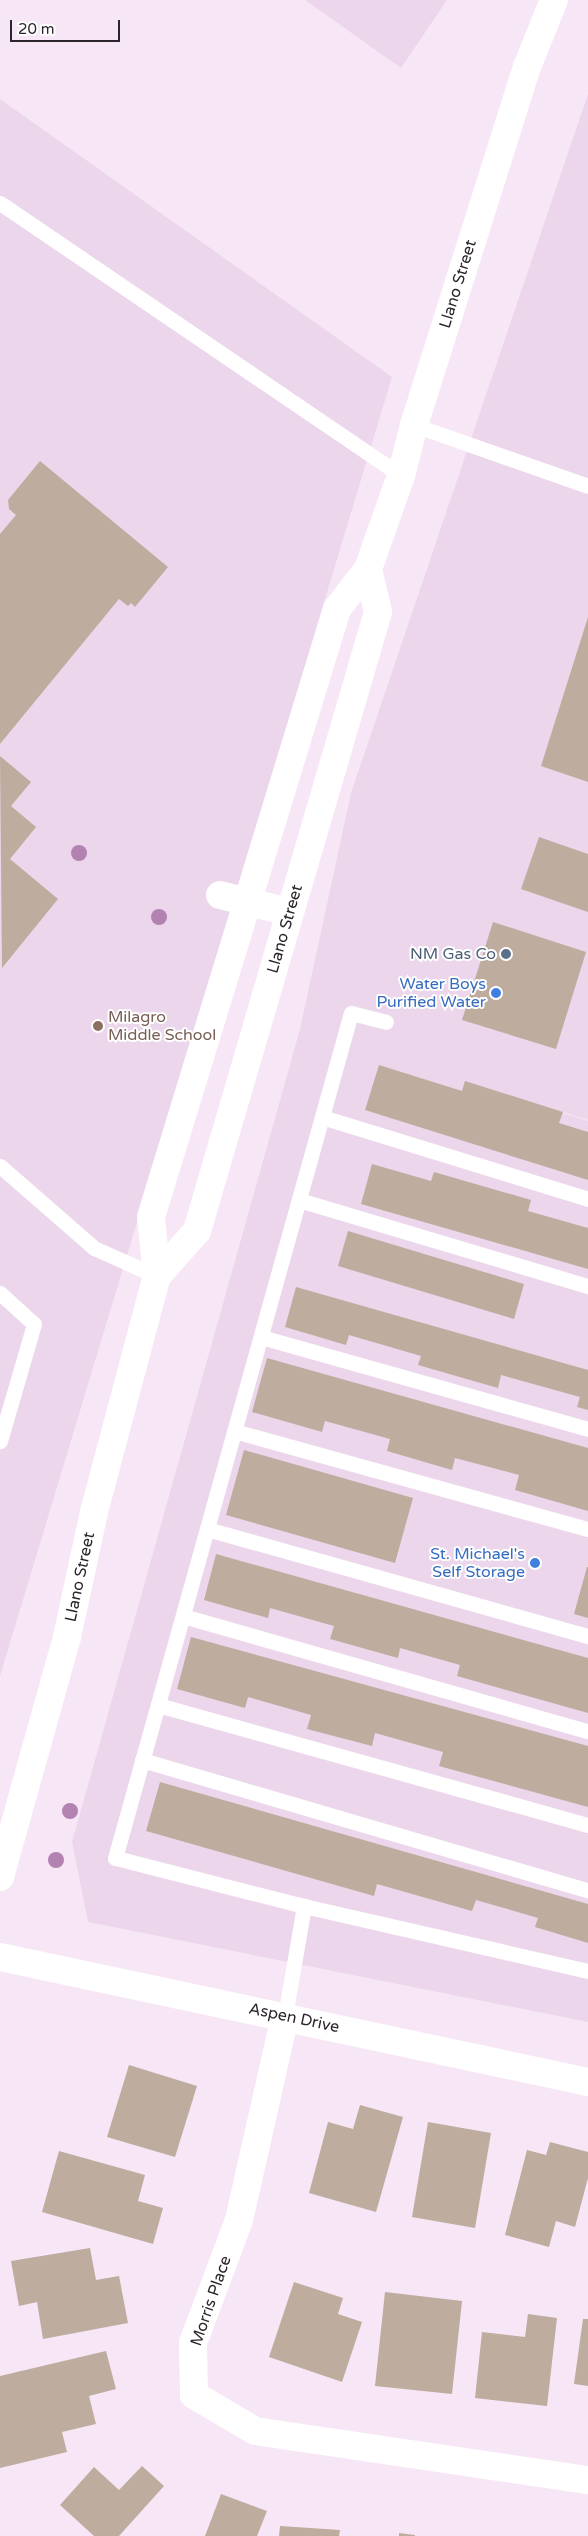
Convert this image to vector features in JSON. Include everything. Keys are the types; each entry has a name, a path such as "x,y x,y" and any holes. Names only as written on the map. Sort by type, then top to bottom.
{"street":[{"name":"Llano Street","path":"0,1877 67,1637 94,1512 157,1276 151,1217 233,897 337,609 368,569 401,476 414,425 526,67 554,0"},
{"name":"Llano Street","path":"157,1276 198,1231 289,912 378,612 368,569"},
{"path":"233,897 289,912"},
{"name":"Aspen Drive","path":"0,1957 286,2016 588,2082"},
{"name":"Morris Place","path":"286,2016 239,2220 193,2343 194,2395 255,2432 588,2480"}],"lane":[{"path":"0,203 401,476"},
{"path":"414,425 588,486"},
{"path":"386,1022 352,1012 115,1858 304,1906 588,1971"},
{"path":"322,1117 588,1199"},
{"path":"0,1166 94,1248 157,1276"},
{"path":"299,1200 588,1286"},
{"path":"0,1293 34,1324 0,1441"},
{"path":"261,1336 588,1429"},
{"path":"234,1431 588,1529"},
{"path":"207,1529 588,1636"},
{"path":"183,1616 588,1731"},
{"path":"158,1706 588,1825"},
{"path":"142,1760 588,1890"},
{"path":"286,2016 304,1906"}],"shaded area":[{"path":"305,0 447,0 401,68"},
{"path":"588,94 588,1120 460,1080 588,1121 588,2022 88,1922 72,1842 300,1029 351,793"},
{"name":"Milagro Middle School","path":"0,99 392,377 0,1676"}],"building":[{"path":"40,461 168,567 135,607 131,603 128,606 119,599 0,744 0,534 16,515 9,509 8,500"},
{"path":"588,617 588,782 541,766"},
{"path":"0,756 31,782 11,806 36,827 10,859 58,899 2,968"},
{"path":"539,837 588,854 588,912 521,889"},
{"path":"493,922 586,952 556,1049 462,1020"},
{"path":"379,1065 462,1091 465,1081 563,1112 559,1123 588,1132 588,1180 365,1110"},
{"path":"372,1164 431,1181 434,1172 531,1200 528,1211 588,1228 588,1269 361,1204"},
{"path":"348,1231 524,1284 514,1319 338,1266"},
{"path":"296,1287 588,1370 588,1410 577,1407 580,1397 501,1375 498,1388 418,1365 421,1356 349,1335 346,1345 285,1327"},
{"path":"267,1358 588,1448 588,1511 515,1490 519,1475 455,1458 452,1470 387,1451 390,1439 325,1421 322,1432 252,1412"},
{"path":"244,1450 413,1498 395,1563 226,1515"},
{"path":"216,1554 588,1658 588,1713 457,1676 460,1665 400,1648 398,1658 330,1639 334,1626 270,1608 268,1618 204,1600"},
{"path":"588,1567 588,1618 574,1614"},
{"path":"191,1637 588,1746 588,1807 439,1766 443,1752 375,1733 372,1746 307,1729 311,1715 248,1697 245,1708 177,1689"},
{"path":"160,1782 588,1904 588,1943 535,1927 538,1918 476,1900 472,1911 377,1884 374,1896 146,1831"},
{"path":"129,2065 197,2086 175,2157 107,2137"},
{"path":"360,2105 403,2117 376,2212 309,2193 328,2122 353,2129"},
{"path":"428,2122 491,2133 475,2228 412,2217"},
{"path":"550,2142 588,2152 588,2178 575,2227 556,2221 549,2247 505,2235 527,2150 546,2155"},
{"path":"59,2151 145,2175 138,2201 163,2208 153,2244 42,2212"},
{"path":"90,2248 96,2280 119,2276 128,2323 43,2339 37,2302 19,2306 11,2261"},
{"path":"294,2282 343,2298 338,2314 362,2322 342,2382 269,2357"},
{"path":"385,2292 462,2301 452,2394 375,2386"},
{"path":"528,2314 557,2318 547,2406 475,2398 482,2332 525,2337"},
{"path":"583,2319 588,2319 588,2386 574,2384"},
{"path":"106,2351 116,2389 89,2396 96,2424 62,2432 67,2452 0,2468 0,2376"},
{"path":"142,2466 164,2486 119,2536 94,2536 60,2505 94,2467 119,2490"},
{"path":"221,2494 267,2511 257,2536 205,2536"},
{"path":"280,2526 340,2530 339,2536 279,2536"},
{"path":"399,2533 415,2535 415,2536 399,2536"}],"place":[{"name":"NM Gas Co","path":"506,954"},
{"name":"Water Boys Purified Water","path":"496,993"},
{"name":"Milagro Middle School","path":"98,1026"},
{"name":"St. Michael's Self Storage","path":"535,1563"}]}
